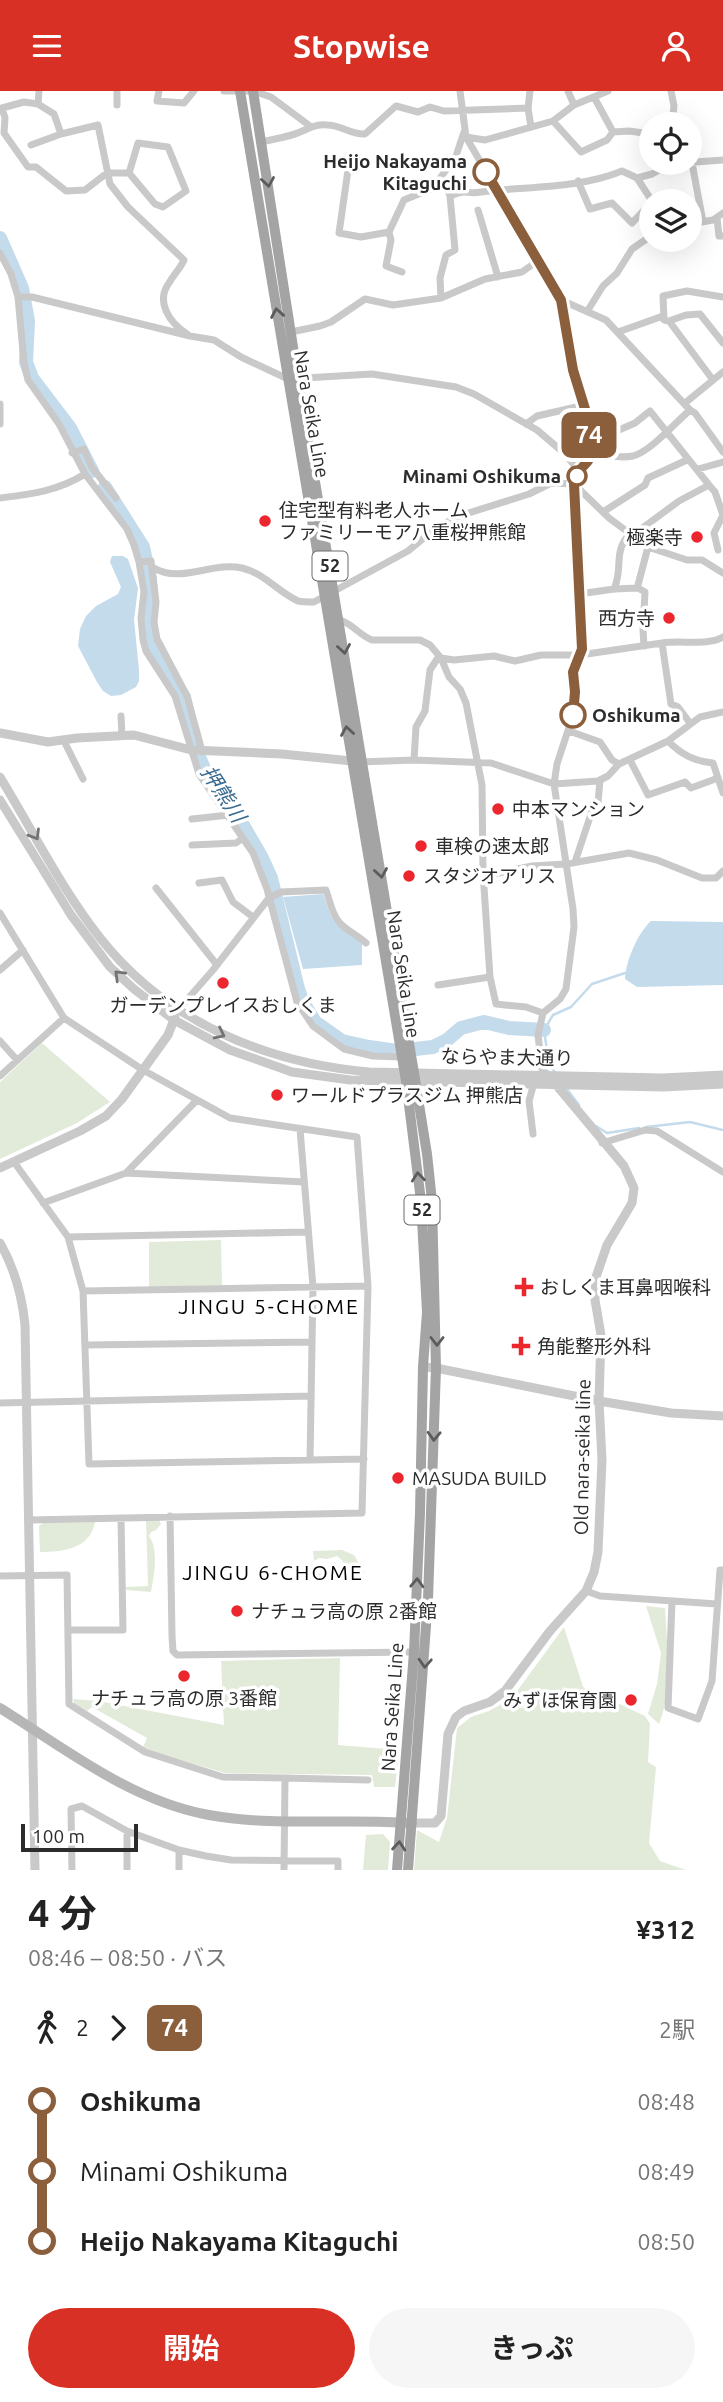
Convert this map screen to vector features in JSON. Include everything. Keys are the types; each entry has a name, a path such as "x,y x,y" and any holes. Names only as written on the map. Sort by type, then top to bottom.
{"main road":[{"name":"Nara Seika Line","path":"253,91 291,332 293,379"},
{"name":"Nara Seika Line","path":"240,92 409,1042 404,1055"},
{"name":"Nara Seika Line","path":"330,593 340,619 397,1040 410,1077 432,1201 436,1368 428,1599 406,1822 397,1870"},
{"name":"Nara Seika Line","path":"408,1870 406,1822 427,1312 410,1077"},
{"path":"0,1708 125,1786 188,1811 224,1818 406,1822"}],"street":[{"path":"38,91 38,104"},
{"path":"117,91 117,105"},
{"path":"159,91 157,101 184,103 194,91"},
{"path":"224,91 271,94 310,126"},
{"path":"340,619 350,623 372,640 420,640 430,645 440,657 449,677 460,688 479,762 484,818 490,977 496,1004 526,1007 543,1013 560,999 569,980 573,918 554,784 557,764 575,707 573,672 582,649 574,484 579,471 588,461 589,422 573,370 561,300 465,135 460,91"},
{"path":"530,91 528,108 531,127"},
{"path":"568,91 574,105"},
{"path":"465,135 485,140 553,121 574,105 605,91"},
{"path":"671,91 673,112"},
{"path":"594,97 613,132"},
{"path":"61,134 54,114 38,104 24,102 2,108 5,118 4,133 28,167 36,167 66,191 85,190 107,173 129,173"},
{"path":"261,142 300,132 310,126 337,125 362,135 396,106 418,112 430,107 444,111 528,108"},
{"path":"553,121 581,152 607,140 613,132 639,132"},
{"path":"31,145 98,125 110,184 128,207 184,260 177,274 169,281 163,301 170,319 190,336"},
{"path":"402,272 386,266 391,240 389,232 404,200 433,188 456,156 465,135"},
{"path":"138,143 168,147 186,191 163,207 155,204 129,173 138,143"},
{"path":"702,162 723,160"},
{"path":"348,170 339,233 361,237 389,232"},
{"path":"450,196 462,190 478,193 606,178 622,171 637,178 643,189"},
{"path":"637,178 648,175"},
{"path":"694,175 703,222 720,216 719,236 723,236"},
{"path":"441,298 440,278 446,255 455,250 450,196 442,177"},
{"path":"578,181 590,209 612,203 632,223 639,215"},
{"path":"478,211 498,277"},
{"path":"588,310 603,286 617,273 632,249 639,244"},
{"path":"1,258 18,297 28,380 59,424 85,474 127,529 147,563 156,602 154,622 157,639 187,696 202,751"},
{"path":"291,332 331,322 365,299 393,305 441,298 474,282 522,272 539,260"},
{"path":"713,380 666,319 663,296 687,291 723,297"},
{"path":"18,297 32,297 214,340 241,357 293,379 307,376 372,374 456,387 474,394 537,430 564,453 579,471"},
{"path":"561,300 606,320 695,413 723,452"},
{"path":"618,332 666,319 701,314 723,342"},
{"path":"589,452 620,457 635,456 649,447 723,372"},
{"path":"0,404 0,424"},
{"path":"526,424 537,416 585,405"},
{"path":"589,422 610,421 619,429 635,423 650,411 715,492 723,515 713,533 721,549 711,566"},
{"path":"72,453 84,449 91,466 116,498"},
{"path":"603,512 645,485 648,478 687,460"},
{"path":"698,468 723,461"},
{"path":"0,498 39,493 85,474"},
{"path":"147,563 162,573 176,575 220,567 241,567 260,575 300,601 314,602 408,551 430,532 456,517 529,494 551,483 574,484 603,512 648,547 687,560 702,560 723,573"},
{"path":"614,589 618,577 619,550 632,534 678,501 709,485"},
{"path":"638,588 648,547"},
{"path":"147,563 141,618 143,640 152,663 176,696 200,774 253,853 269,898 298,1002 308,1020 344,1049 373,1056 404,1055"},
{"path":"579,594 638,588 645,592 645,646"},
{"path":"440,657 454,660 494,656 515,661 541,655 580,655 677,641 710,642 723,637"},
{"path":"662,643 671,703 678,707 690,723"},
{"path":"414,760 416,727 425,711 430,670 440,657"},
{"path":"0,733 35,740 64,741 77,738 145,737 191,750 282,754 358,762 479,762 502,765 554,784 600,780 619,764 668,741 700,717 723,712"},
{"path":"121,716 122,736"},
{"path":"569,731 600,742 612,760 619,764"},
{"path":"64,741 83,779"},
{"path":"668,741 677,751 690,758 713,763 723,793"},
{"path":"631,760 648,795 685,782 691,788 718,778"},
{"name":"ならやま大通り","path":"0,777 99,937 140,979 177,1010 220,1034 268,1053 335,1069 410,1077 663,1087 723,1084"},
{"path":"575,862 593,808 598,803 600,780"},
{"name":"ならやま大通り","path":"0,800 71,915 110,967 174,1020 230,1050 292,1072 341,1079 548,1075 663,1078 723,1075"},
{"path":"192,820 229,815"},
{"path":"192,845 236,843 243,838"},
{"path":"485,876 532,866 566,864 629,853 657,860 702,878 716,878 723,871"},
{"path":"199,883 222,880 233,902 253,917"},
{"path":"156,888 217,965"},
{"path":"0,1168 106,1116 168,1034 177,1010 217,965 269,898 281,892 326,890 333,912 342,926 366,943"},
{"path":"0,913 64,1018 143,1070 230,1118 357,1137 368,1286 362,1513 30,1520"},
{"path":"0,970 23,950"},
{"path":"438,985 490,977"},
{"name":"Old nara-seika line","path":"406,1822 435,1823 441,1816 448,1734 456,1717 498,1697 550,1631 586,1591 594,1572 602,1460 599,1401 601,1335 595,1300 596,1277 607,1245 632,1203 635,1188 624,1166 542,1069 538,1035 543,1013"},
{"path":"0,1076 64,1018"},
{"path":"0,1041 17,1060"},
{"path":"533,1134 529,1101 534,1083"},
{"path":"126,1173 197,1100"},
{"path":"300,1129 313,1287 310,1459"},
{"path":"603,1143 645,1130 657,1131 723,1172"},
{"path":"14,1162 68,1237 83,1291 89,1464 363,1459"},
{"path":"43,1203 126,1173 304,1182"},
{"path":"68,1237 308,1232"},
{"path":"0,1243 10,1260 23,1301 28,1402 35,1870"},
{"path":"83,1291 368,1286"},
{"path":"86,1345 312,1342"},
{"path":"423,1367 671,1413 723,1416"},
{"path":"0,1403 311,1396"},
{"path":"170,1516 172,1636 173,1651 177,1655 414,1652"},
{"path":"68,1630 123,1630 121,1518"},
{"path":"673,1601 668,1708 698,1719 712,1681 720,1570 723,1570"},
{"path":"0,1576 67,1575 69,1704 145,1752 223,1777 368,1780"},
{"path":"586,1591 600,1596 717,1604"},
{"path":"284,1870 285,1778"},
{"path":"72,1870 71,1809 82,1805 127,1831 179,1850 231,1860 338,1861 338,1870"},
{"path":"127,1831 127,1870"},
{"path":"179,1850 179,1870"},
{"path":"231,1860 231,1870"}],"green space":[{"path":"42,1043 110,1102 77,1123 0,1159 0,1082"},
{"path":"221,1240 222,1285 149,1287 149,1242"},
{"path":"159,1520 161,1524 149,1536 155,1555 151,1592 126,1590 125,1587 148,1586 146,1521"},
{"path":"95,1522 88,1538 74,1547 40,1552 39,1526 43,1523"},
{"path":"342,1550 354,1555 364,1572 362,1576 314,1577 314,1571 319,1574 330,1568 336,1569 343,1561 337,1556 314,1561 313,1551"},
{"path":"646,1606 665,1608 668,1682 659,1724 648,1714 657,1684 661,1653"},
{"path":"564,1627 583,1687 645,1716 650,1724 648,1762 656,1767 649,1843 660,1861 686,1870 414,1870 417,1830 439,1842 447,1818 457,1728 471,1717 489,1711 512,1698"},
{"path":"340,1658 338,1745 399,1750 395,1787 374,1787 372,1775 225,1773 151,1751 143,1747 147,1738 92,1707 87,1711 74,1703 73,1699 98,1701 224,1725 221,1661"},
{"path":"383,1834 390,1842 388,1870 363,1870 366,1835"}],"water":[{"path":"112,556 128,559 138,588 134,620 139,681 136,687 121,695 111,696 103,691 97,682 78,646 80,629 86,616 96,606 118,594 121,587 110,562"},
{"path":"323,894 336,923 362,944 362,965 303,969 283,897"},
{"path":"651,921 723,922 723,985 637,987 625,979 633,948"}],"waterway":[{"name":"押熊川","path":"0,238 22,288 28,321 26,362 32,378 70,428 92,471"},
{"name":"押熊川","path":"105,487 143,547 150,579 148,623 151,647 184,697 195,748 207,775 225,794 271,878 297,985 302,1001 315,1022 342,1041 397,1051 433,1047 461,1028 484,1022 509,1028 544,1030"},
{"path":"556,1074 549,1064 544,1030 553,1015 571,1007 592,984 625,973"},
{"path":"566,1088 579,1105"},
{"path":"646,1127 690,1122 723,1130"},
{"path":"596,1126 607,1133 639,1128"}],"bus line":[{"name":"74","path":"486,172 561,300 573,370 582,392 589,422 588,461 579,471 574,484 582,649 573,672 573,715"}],"place":[{"name":"Heijo Nakayama Kitaguchi","path":"486,172"},
{"name":"Minami Oshikuma","path":"577,476"},
{"name":"住宅型有料老人ホーム ファミリーモア八重桜押熊館","path":"265,521"},
{"name":"極楽寺","path":"697,537"},
{"name":"西方寺","path":"669,618"},
{"name":"Oshikuma","path":"573,715"},
{"name":"中本マンション","path":"498,809"},
{"name":"車検の速太郎","path":"421,846"},
{"name":"スタジオアリス","path":"409,876"},
{"name":"ガーデンプレイスおしくま","path":"223,983"},
{"name":"ワールドプラスジム 押熊店","path":"277,1095"},
{"name":"おしくま耳鼻咽喉科","path":"524,1287"},
{"name":"角能整形外科","path":"521,1346"},
{"name":"MASUDA BUILD","path":"398,1478"},
{"name":"ナチュラ高の原 2番館","path":"237,1611"},
{"name":"ナチュラ高の原 3番館","path":"184,1676"},
{"name":"みずほ保育園","path":"631,1700"}],"district":[{"name":"JINGU 5-CHOME","path":"269,1307"},
{"name":"JINGU 6-CHOME","path":"273,1573"}]}
